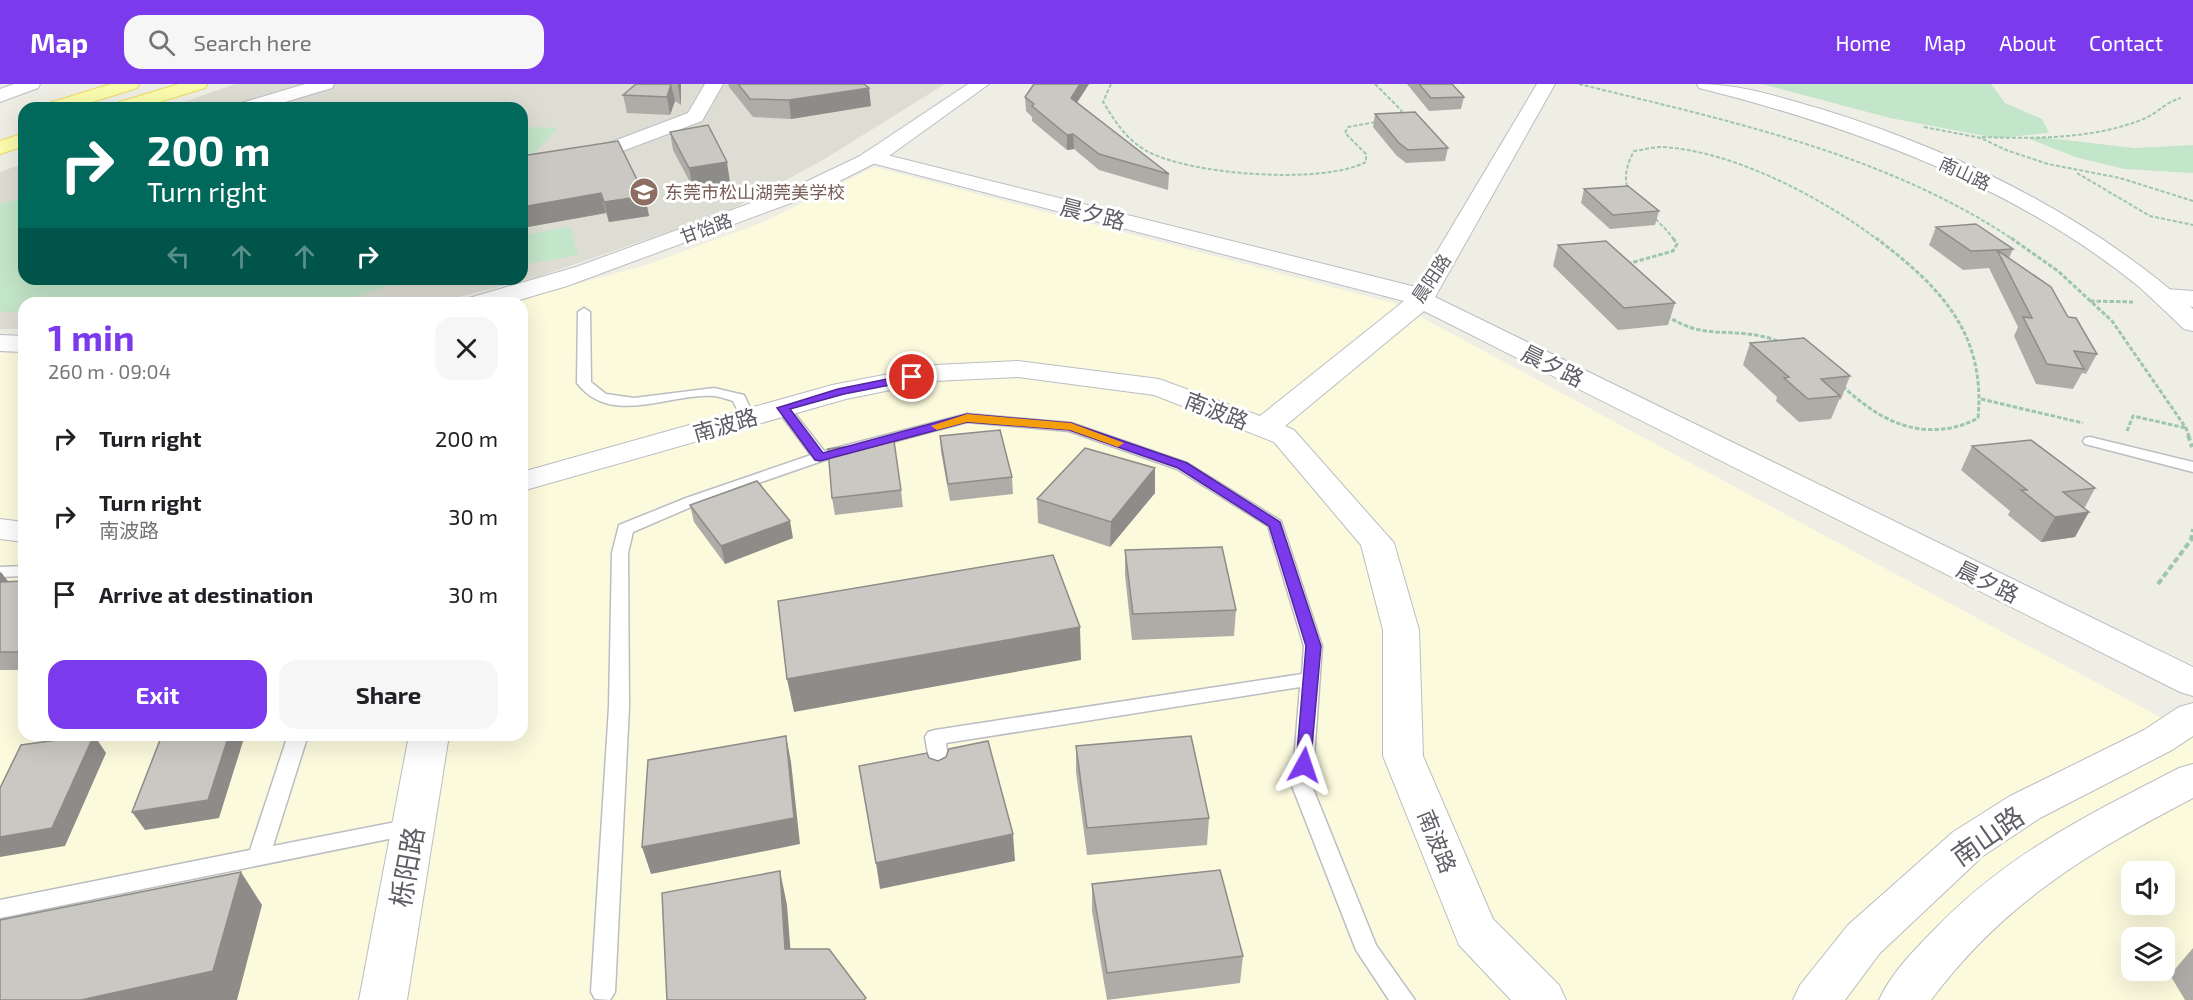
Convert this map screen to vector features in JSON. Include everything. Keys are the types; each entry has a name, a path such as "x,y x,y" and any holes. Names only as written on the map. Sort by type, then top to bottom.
{"main road":[{"path":"72,102 130,84"},
{"path":"140,102 198,84"},
{"path":"0,148 18,141"}],"street":[{"path":"0,96 31,84"},
{"path":"266,102 325,84"},
{"path":"528,164 605,151 695,117 714,84"},
{"name":"甘饴路","path":"515,297 753,211 871,157 980,84"},
{"name":"晨阳路","path":"1264,428 1421,300 1546,84"},
{"name":"南山路","path":"1706,84 1824,117 1883,138 1979,179 2092,242 2166,297 2193,323"},
{"name":"南山路","path":"1739,84 1878,127 1958,157 2064,209 2119,241 2193,294"},
{"name":"晨夕路","path":"871,157 1406,292 2193,683"},
{"path":"2166,297 2193,299"},
{"path":"0,343 18,344"},
{"name":"南波路","path":"528,480 842,391 935,372 1018,369 1159,387 1284,436 1377,543 1401,630 1403,756 1475,931 1542,1000"},
{"path":"0,529 18,531"},
{"name":"南山路","path":"1817,1000 1864,939 1968,844 2025,807 2158,740 2193,717"},
{"name":"栎阳路","path":"383,1000 428,741"},
{"path":"1903,1000 1935,961 2019,880 2074,842 2193,779"}],"lane":[{"path":"584,312 584,383 602,398 634,402 676,394 714,392 739,398 748,418"},
{"path":"783,408 820,457"},
{"path":"603,992 619,707 620,553 626,529 692,501 820,457 967,418 1071,427 1182,466 1275,524 1313,646 1302,786 1367,950 1403,1000"},
{"path":"2090,441 2193,466"},
{"path":"0,572 18,571"},
{"path":"940,777 935,737 1311,679"},
{"path":"259,856 296,741"},
{"path":"0,909 413,826"}],"path":[{"path":"1111,84 1103,102 1110,122 1125,135 1167,159 1215,172 1241,176 1355,168 1366,162 1366,154 1345,133 1348,127 1383,121"},
{"path":"1375,84 1401,110 1403,118 1398,120"},
{"path":"1580,84 1729,121 1885,172 1951,202 2011,238 2058,271 2112,321 2186,428 2193,451"},
{"path":"1878,127 1904,124 1978,137 2005,139 2104,129 2142,120 2160,106 2181,98"},
{"path":"1978,137 2006,150 2074,171 2120,178 2193,201"},
{"path":"1660,147 1705,154 1745,168 1821,203 1846,219 1916,270 1947,302 1962,323 1977,371 1981,399 1978,418 1962,428 1917,430 1875,416 1817,365 1780,342 1696,332 1674,324 1642,293 1627,271 1627,264 1673,250 1677,244 1666,228 1628,195 1624,176 1629,158 1634,151 1660,147"},
{"path":"2074,171 2150,216 2193,225"},
{"path":"1981,399 2092,425"},
{"path":"2115,430 2127,432 2133,416 2186,428"},
{"path":"2158,584 2191,540 2193,529"}],"shaded area":[{"name":"东莞市松山湖莞美学校","path":"235,84 945,84 823,160 729,211 528,280 528,102 184,102"},
{"name":"东莞市松山湖莞美学校","path":"18,165 18,285 506,285 459,297 18,297 18,329 0,329 0,172"},
{"path":"874,167 1397,304 2193,735 2193,1000 0,1000 0,353 18,353 18,741 528,741 528,297 646,265 766,221"}],"green space":[{"path":"1762,84 1991,84 2005,103 2042,119 2049,133 1996,138 1890,118"},
{"path":"528,127 557,128 528,160"},
{"path":"2039,137 2134,148 2193,145 2193,173 2124,169 2075,157 2030,139"},
{"path":"18,200 18,285 388,285 356,297 18,297 18,312 0,312 0,204"},
{"path":"570,227 578,255 528,264 528,234"}],"building":[{"path":"636,84 671,84 667,97 623,95"},
{"path":"738,84 864,84 869,88 789,100 750,99"},
{"path":"1034,84 1080,84 1071,98 1169,174 1099,154 1073,134 1067,135 1032,106 1034,104 1025,97"},
{"path":"1419,84 1452,84 1464,97 1431,98"},
{"path":"1415,112 1448,148 1408,150 1398,142 1375,114"},
{"path":"708,125 727,162 689,168 670,132"},
{"path":"618,141 645,196 604,202 601,193 528,206 528,155"},
{"path":"1628,186 1659,211 1613,215 1584,189"},
{"path":"1976,224 2013,249 1971,251 1936,227"},
{"path":"1606,241 1675,303 1624,308 1558,245"},
{"path":"1997,250 2051,287 2068,317 2076,318 2097,354 2074,351 2084,369 2047,364 2023,317 2032,318"},
{"path":"1804,338 1850,376 1821,379 1840,396 1808,399 1784,378 1789,377 1750,343"},
{"path":"1000,430 1012,477 948,484 940,436"},
{"path":"2031,440 2095,488 2063,492 2089,512 2055,517 2021,490 2027,490 1972,446"},
{"path":"894,441 901,490 832,498 828,449"},
{"path":"1085,448 1155,468 1111,522 1037,499"},
{"path":"757,481 790,521 721,546 690,505"},
{"path":"1222,547 1236,610 1133,614 1125,550"},
{"path":"1053,555 1080,627 787,679 778,601"},
{"path":"18,581 18,652 0,652 0,582"},
{"path":"786,736 794,818 642,847 648,760"},
{"path":"1191,736 1209,818 1087,828 1076,746"},
{"path":"50,741 91,741 52,828 0,837 0,788 21,745"},
{"path":"160,741 227,741 208,800 132,812"},
{"path":"988,741 1013,834 876,863 859,766 927,753 929,758 938,761 946,757 949,749"},
{"path":"1220,870 1243,956 1107,973 1092,884"},
{"path":"780,871 785,949 829,949 866,998 864,1000 667,1000 662,893"},
{"path":"241,872 213,971 81,1000 0,1000 0,920"}],"slow traffic":[{"path":"937,426 967,418 1071,427 1118,443"}],"place":[{"name":"东莞市松山湖莞美学校","path":"644,192"}],"route":[{"path":"912,377 842,391 783,408 820,457 967,418 1071,427 1182,466 1275,524 1313,646 1304,765"}]}
